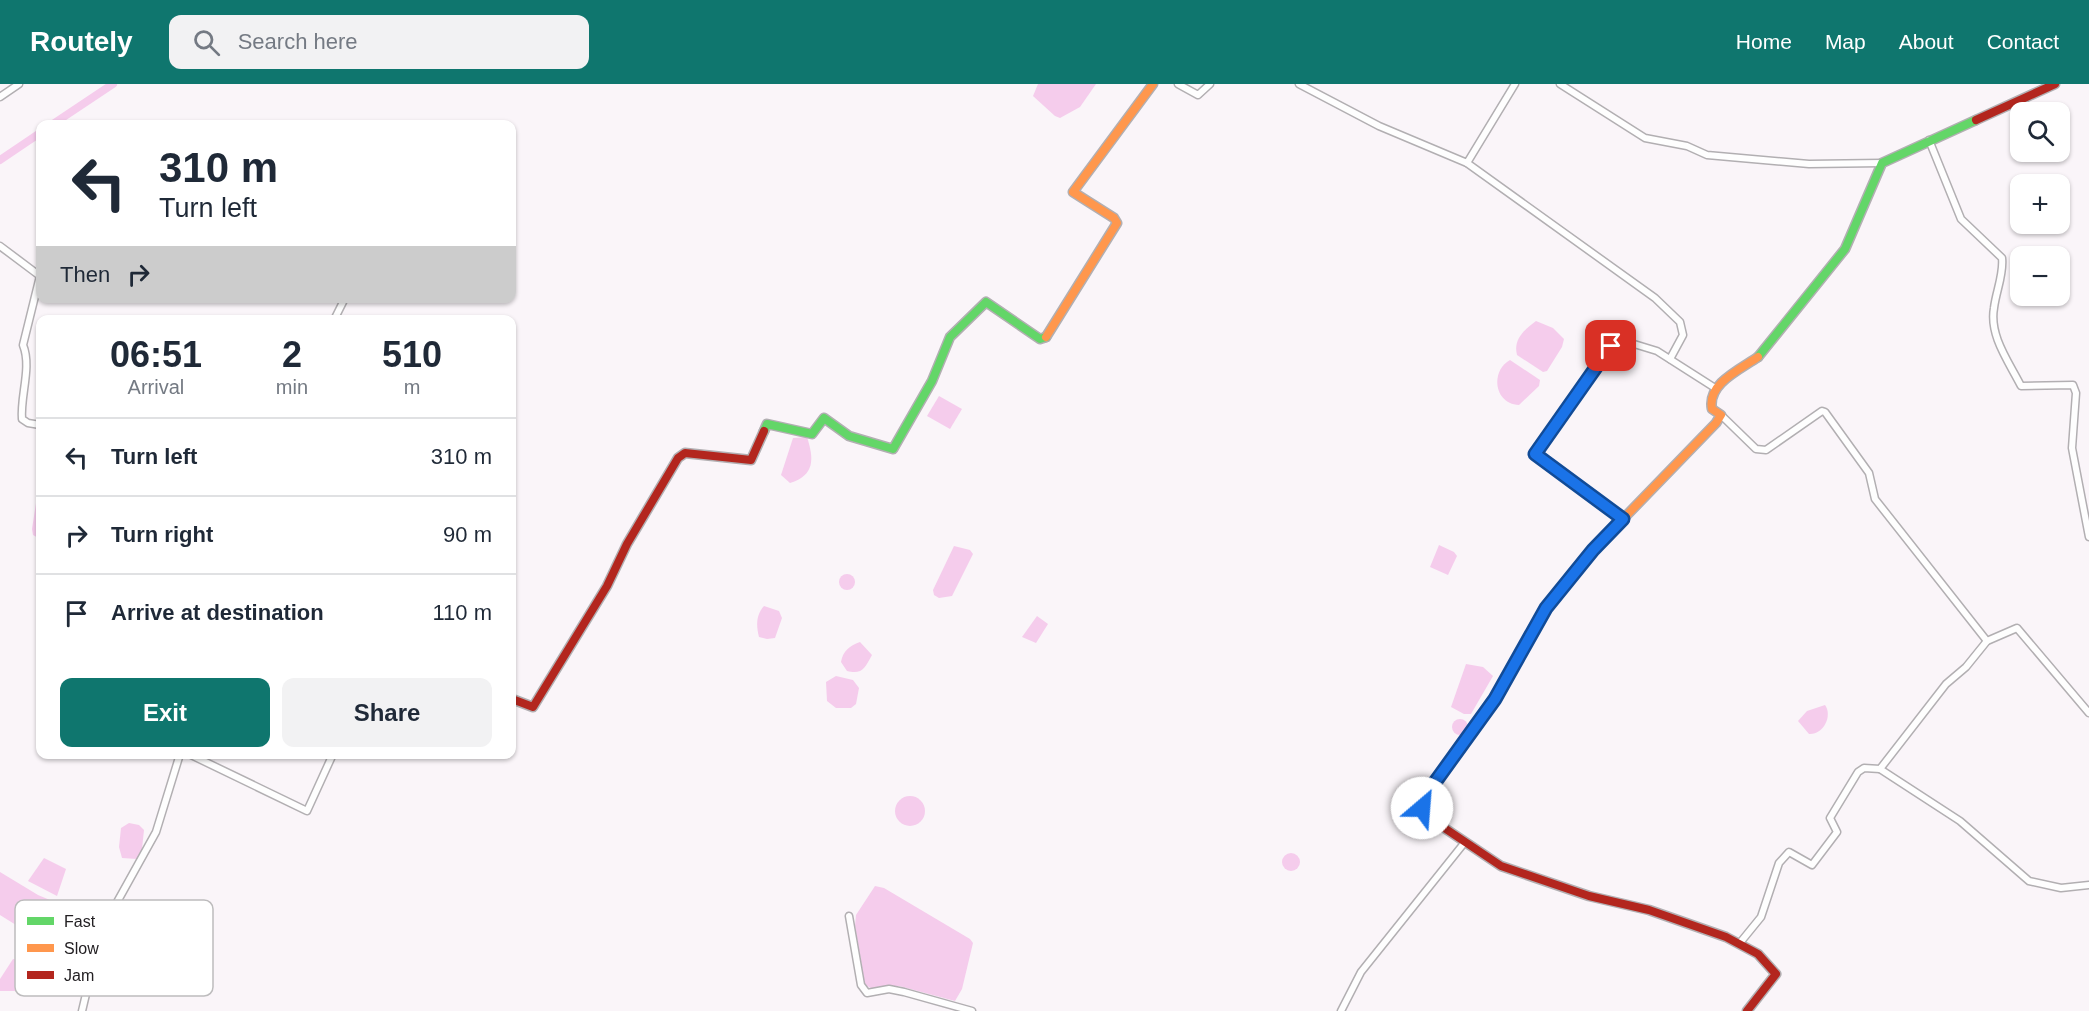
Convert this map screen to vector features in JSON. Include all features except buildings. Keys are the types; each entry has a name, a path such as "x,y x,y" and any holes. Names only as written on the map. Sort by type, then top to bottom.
{"street":[{"path":"0,97 19,84"},
{"path":"516,701 533,707 607,586 627,544 678,458 685,453 751,460 767,424 812,434 824,418 849,436 893,449 932,381 950,337 986,302 1040,339 1045,339 1115,230 1117,223 1114,218 1073,192 1153,84"},
{"path":"1178,84 1198,95 1210,84"},
{"path":"1299,84 1379,126 1467,163 1655,298 1680,322 1683,335 1670,359"},
{"path":"1467,163 1515,84"},
{"path":"1560,84 1645,138 1687,146 1707,155 1809,164 1882,164 1929,140 2055,84"},
{"path":"1929,140 1961,219 2002,258 2003,267 1993,311 1994,327 1997,339 2021,386 2063,384 2073,386 2076,393 2072,448 2089,537"},
{"path":"1882,164 1845,249 1764,352 1715,388 1710,398 1712,409 1756,449 1766,450 1822,411 1825,412 1869,473 1875,499 1987,641"},
{"path":"0,246 36,273"},
{"path":"36,292 23,345 27,354 21,409 22,419 36,424"},
{"path":"1623,519 1535,454 1611,346 1621,340 1658,351 1715,388"},
{"path":"1721,415 1593,550 1546,608 1495,699 1420,803 1428,817 1501,866 1589,896 1649,910 1739,944 1758,954 1776,974 1747,1011"},
{"path":"1880,769 1946,684 1966,667 1987,641 2017,628 2089,713"},
{"path":"118,900 156,832 178,759"},
{"path":"199,759 307,811 331,759"},
{"path":"1739,944 1766,906 1779,863 1788,852 1812,865 1837,832 1830,818 1858,772 1864,768 1880,769 1960,821 2029,881 2061,888 2089,885"},
{"path":"1341,1011 1361,972 1465,842"},
{"path":"849,916 861,986 867,993 889,989 972,1011"},
{"path":"82,1011 86,996"}],"shaded area":[{"path":"1038,84 1096,84 1080,107 1060,118 1033,96"},
{"path":"1536,321 1553,328 1564,339 1562,347 1547,371 1543,372 1517,355 1516,349 1520,335"},
{"path":"1510,360 1540,380 1539,386 1519,405 1504,399 1498,386 1499,372"},
{"path":"939,396 962,409 950,429 927,416"},
{"path":"807,437 811,452 808,471 798,480 790,483 781,475 793,438"},
{"path":"36,503 36,537 33,535"},
{"path":"1439,545 1454,552 1457,556 1448,575 1430,567"},
{"path":"954,546 970,550 973,554 952,596 939,598 934,595 933,590"},
{"path":"847,574 853,576 855,582 853,588 847,590 841,588 839,582 841,576"},
{"path":"764,606 779,611 782,618 775,638 759,637 757,620"},
{"path":"1037,616 1048,624 1036,643 1022,637"},
{"path":"860,642 872,655 860,671 847,671 841,662 843,655 850,647"},
{"path":"1466,664 1483,667 1493,676 1471,714 1464,714 1451,707"},
{"path":"836,676 853,680 859,688 856,704 851,708 836,708 827,701 826,682"},
{"path":"1825,705 1828,714 1825,724 1819,731 1809,734 1798,721 1807,711"},
{"path":"1460,719 1468,727 1460,735 1452,727"},
{"path":"910,796 921,800 925,811 921,822 910,826 899,822 895,811 899,800"},
{"path":"129,823 139,825 144,830 142,849 137,859 122,858 119,847 121,828"},
{"path":"1287,853 1295,853 1300,858 1298,869 1287,871 1282,866 1282,858"},
{"path":"44,858 66,869 57,896 28,881"},
{"path":"0,872 50,900 15,900 15,924 0,915"},
{"path":"875,886 884,888 970,939 973,943 962,989 955,1001 899,986 873,989 865,985 855,926 856,915"},
{"path":"15,959 15,991 0,991 0,979"}],"waterway":[{"path":"59,120 113,84"},
{"path":"0,160 36,136"}],"traffic: fast":[{"path":"1758,357 1845,249 1882,163 1976,120"},
{"path":"764,431 767,424 812,434 824,418 849,436 893,449 932,381 950,337 986,302 1040,339 1046,337"},
{"path":"1427,794 1495,699 1546,608 1558,593"}],"traffic: slow":[{"path":"1046,337 1117,223 1114,218 1073,192 1153,84"},
{"path":"1558,593 1593,550 1716,423 1721,415 1712,409 1712,400 1719,385 1758,357"}],"traffic: jam":[{"path":"1976,120 2055,84"},
{"path":"516,701 533,707 607,586 627,544 678,458 685,453 751,460 764,431"},
{"path":"1427,794 1420,803 1428,817 1501,866 1589,896 1649,910 1726,937 1758,954 1776,974 1747,1011"}],"route":[{"path":"1422,808 1420,803 1495,699 1546,608 1593,550 1623,519 1535,454 1611,346"}]}
